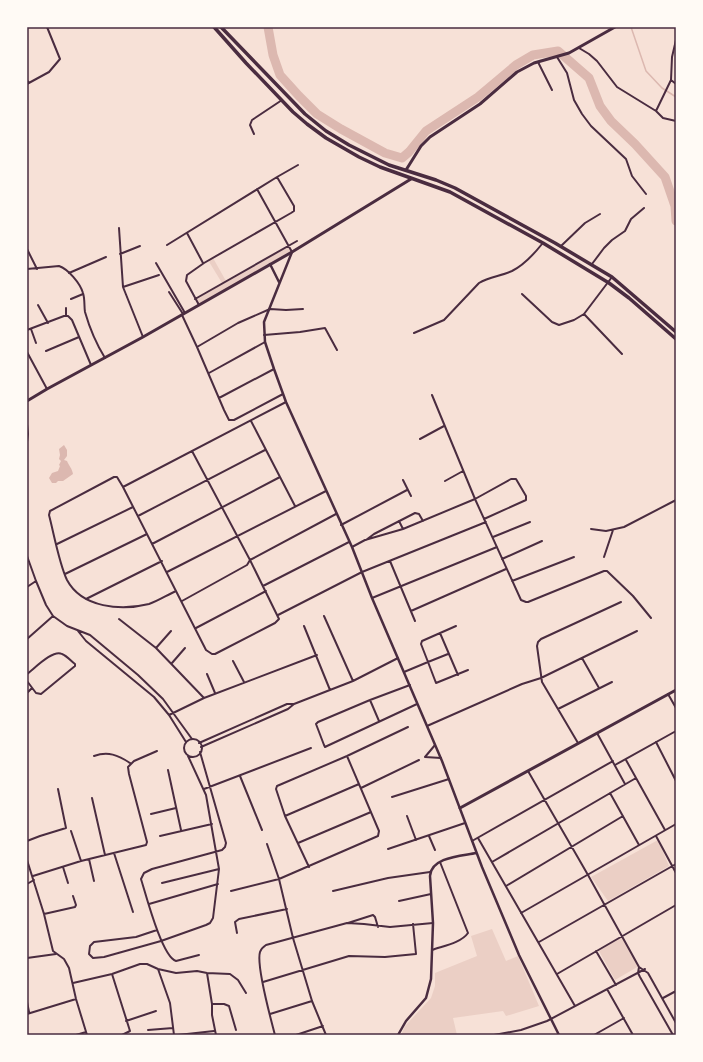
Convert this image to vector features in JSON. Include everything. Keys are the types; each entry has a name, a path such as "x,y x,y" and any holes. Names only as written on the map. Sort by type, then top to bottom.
{"highway":[{"path":"214,27 282,100 307,124 339,146 380,167 450,192 543,243 609,283 629,298 676,339"},
{"path":"222,27 305,114 326,131 372,157 448,184 561,246 612,277 676,332"},
{"path":"246,62 250,58"},
{"path":"486,212 490,206"}],"main road":[{"path":"406,170 421,146 430,136 480,104 517,72 538,62 569,53 615,27"},
{"path":"27,401 144,337 292,252 412,179"},
{"path":"460,808 676,690"}],"street":[{"path":"27,80 28,84 49,72 60,59 47,27"},
{"path":"656,111 671,80 672,57 676,40"},
{"path":"579,48 597,61 617,87 656,111 666,119 676,121"},
{"path":"558,56 566,73 574,100 582,114 591,126 626,159 632,176 646,194"},
{"path":"538,62 552,90"},
{"path":"671,80 676,84"},
{"path":"254,134 250,125 252,120 282,100"},
{"path":"167,244 298,165"},
{"path":"199,305 186,281 186,276 188,273 292,213 294,208 277,178"},
{"path":"257,189 292,252 264,322 265,342 274,369 286,402 352,547 372,598 441,758 476,852 519,955 559,1035"},
{"path":"592,264 604,248 626,229 630,221 644,208"},
{"path":"561,246 585,223 600,214"},
{"path":"119,228 123,287 144,337"},
{"path":"187,233 203,263"},
{"path":"195,299 297,241"},
{"path":"414,333 444,320 479,283 485,279 511,272 521,266 535,254 543,243"},
{"path":"120,254 140,246"},
{"path":"27,249 37,269"},
{"path":"69,273 106,257"},
{"path":"156,263 183,314 228,419 231,420 283,394"},
{"path":"270,264 280,283"},
{"path":"27,269 59,266 63,267 69,273 79,285 83,294 85,312 105,358"},
{"path":"123,287 159,275"},
{"path":"522,294 552,322 559,325 574,320 584,314 609,283 612,277"},
{"path":"169,292 183,314"},
{"path":"71,299 83,294"},
{"path":"38,305 48,323"},
{"path":"66,308 66,316"},
{"path":"197,347 238,324 270,309 303,309"},
{"path":"584,314 622,354"},
{"path":"27,330 66,316"},
{"path":"66,316 72,320 91,365"},
{"path":"264,335 324,328 337,350"},
{"path":"31,329 36,343"},
{"path":"46,351 79,337"},
{"path":"208,373 265,342"},
{"path":"27,352 47,389"},
{"path":"219,398 274,369"},
{"path":"432,395 475,499 521,600 526,602 607,571 633,596 651,618"},
{"path":"123,487 286,402"},
{"path":"250,421 295,506"},
{"path":"27,424 27,442"},
{"path":"420,439 444,426"},
{"path":"138,516 265,450"},
{"path":"176,591 156,601 137,606 100,605 86,599 71,586 65,574 49,515 50,511 114,477 118,478 162,561 206,650 212,654 215,654 275,623 278,620 278,615 192,451"},
{"path":"445,481 463,471"},
{"path":"152,544 280,477"},
{"path":"278,615 362,572 485,521 526,499 526,496 518,481 513,478 475,499 423,521 372,540 366,540"},
{"path":"402,480 412,496"},
{"path":"341,525 408,490"},
{"path":"167,572 326,491"},
{"path":"591,529 606,531 624,527 676,500"},
{"path":"56,544 133,507"},
{"path":"352,547 416,513 419,514 423,521"},
{"path":"182,601 248,565 250,560 336,514"},
{"path":"399,521 403,529"},
{"path":"493,537 530,522"},
{"path":"604,557 614,530"},
{"path":"65,574 147,534"},
{"path":"502,558 542,541"},
{"path":"263,586 349,542"},
{"path":"372,598 497,547"},
{"path":"27,556 36,581 53,616 62,623 90,635 120,658 154,690 173,712 192,740 199,743 201,747 200,752 226,842 224,849 146,871 142,875 141,879 161,941 173,960 176,961 199,955"},
{"path":"512,581 574,557"},
{"path":"86,599 162,561"},
{"path":"390,561 415,621"},
{"path":"411,611 506,569"},
{"path":"27,587 36,581"},
{"path":"196,628 266,591"},
{"path":"578,743 541,678 537,646 538,642 541,639 621,602"},
{"path":"27,639 53,616"},
{"path":"324,616 354,680"},
{"path":"119,619 156,648 204,698"},
{"path":"304,626 330,690"},
{"path":"456,626 422,642 428,662 437,683 468,670"},
{"path":"78,630 86,641 154,697 169,715 186,742"},
{"path":"156,648 171,631"},
{"path":"427,726 522,684 541,678 637,631"},
{"path":"440,633 458,675"},
{"path":"172,663 185,648"},
{"path":"27,674 55,653 62,654 75,664 75,666 42,693 37,694 27,681"},
{"path":"404,672 448,654"},
{"path":"169,715 215,693 316,656"},
{"path":"201,747 288,709 294,704 354,680 398,658"},
{"path":"582,658 599,688"},
{"path":"233,661 244,682"},
{"path":"207,674 215,693"},
{"path":"558,709 612,682"},
{"path":"410,685 370,700 316,724 324,745 327,746 417,704"},
{"path":"27,693 32,688"},
{"path":"668,694 676,708"},
{"path":"370,700 379,721"},
{"path":"199,743 287,704 294,704"},
{"path":"309,867 285,816 276,789 277,786 347,756 408,727"},
{"path":"615,765 676,731"},
{"path":"597,733 625,784"},
{"path":"186,742 192,740"},
{"path":"158,930 141,936 94,942 90,946 89,954 93,958 99,958 161,941 206,926 213,918 219,869 208,802 204,789 185,752 184,748 186,742"},
{"path":"656,742 676,781"},
{"path":"435,745 425,757 441,758"},
{"path":"204,789 311,748"},
{"path":"32,876 80,861 144,846 147,844 128,767 130,764 157,751"},
{"path":"188,756 195,756 200,752"},
{"path":"94,756 106,753 124,759 130,764"},
{"path":"231,891 279,879 377,837 380,832 347,756"},
{"path":"361,788 419,760"},
{"path":"626,760 665,830"},
{"path":"472,841 613,761"},
{"path":"168,770 181,830"},
{"path":"528,771 639,966 648,973 676,1021"},
{"path":"240,776 262,830"},
{"path":"492,862 636,778"},
{"path":"392,797 449,779"},
{"path":"285,816 359,784"},
{"path":"27,841 66,828 58,789"},
{"path":"610,793 639,845"},
{"path":"92,798 105,855"},
{"path":"151,814 176,808"},
{"path":"298,843 371,812"},
{"path":"407,816 416,840"},
{"path":"506,886 623,816"},
{"path":"388,849 466,823"},
{"path":"160,836 212,824"},
{"path":"521,913 676,824"},
{"path":"71,830 80,861"},
{"path":"429,836 435,850"},
{"path":"656,836 676,873"},
{"path":"478,838 575,1006"},
{"path":"267,844 279,879 293,938 312,1001 326,1035"},
{"path":"398,1035 406,1021 421,1005 428,994 432,979 433,924 430,872 432,867 440,862 454,857 476,852"},
{"path":"114,853 133,912"},
{"path":"89,859 94,881"},
{"path":"27,860 53,949 56,954 64,959 68,964 76,999 87,1033 76,1035"},
{"path":"432,950 457,941 465,937 468,933 440,862"},
{"path":"539,942 676,864"},
{"path":"63,867 68,883"},
{"path":"162,883 219,869"},
{"path":"333,891 413,874 430,872"},
{"path":"27,884 34,880"},
{"path":"149,904 218,884"},
{"path":"399,901 431,894"},
{"path":"44,914 75,907 76,905 73,896"},
{"path":"557,974 676,905"},
{"path":"237,933 236,922 239,919 287,909"},
{"path":"275,1035 263,982 260,956 262,948 269,943 293,938 373,915 378,927"},
{"path":"347,923 378,927 433,924"},
{"path":"263,982 349,956 385,957 416,954 413,924"},
{"path":"596,951 616,985"},
{"path":"27,958 56,954"},
{"path":"72,983 112,974 144,964 176,973 197,971 230,974 238,980 246,993"},
{"path":"639,966 638,973 673,1035"},
{"path":"158,969 170,1003 174,1035"},
{"path":"494,1035 521,1030 551,1019 644,970"},
{"path":"207,973 212,1004 214,1031 216,1035"},
{"path":"27,974 27,979"},
{"path":"112,974 130,1031 122,1035"},
{"path":"607,989 633,1035"},
{"path":"662,998 676,991"},
{"path":"27,1002 28,1013 76,999"},
{"path":"270,1014 312,1001"},
{"path":"212,1004 224,1004 229,1006 236,1030"},
{"path":"126,1021 156,1011"},
{"path":"594,1035 624,1018"},
{"path":"296,1035 323,1026"},
{"path":"148,1030 173,1028"},
{"path":"178,1035 214,1031"}],"shaded area":[{"path":"288,246 292,252 199,305 195,299 222,283 208,260 213,258 226,281"},
{"path":"64,445 67,450 67,456 64,460 67,461 73,474 63,481 52,483 49,478 52,473 58,471 61,461 59,459 59,449"},
{"path":"658,840 669,866 608,901 591,877"},
{"path":"492,929 506,961 518,956 539,1006 506,1016 503,1011 453,1018 457,1035 401,1035 405,1026 431,998 435,986 435,973 477,956 471,936"},
{"path":"622,936 639,966 615,980 599,951"}],"waterway":[{"path":"268,27 273,55 280,75 317,114 385,153 402,158 409,152 426,131 478,97 516,65 533,55 558,51 589,78 600,106 611,121 635,144 665,177 675,206 676,221"},
{"path":"631,27 646,71 662,88 676,97"}]}
